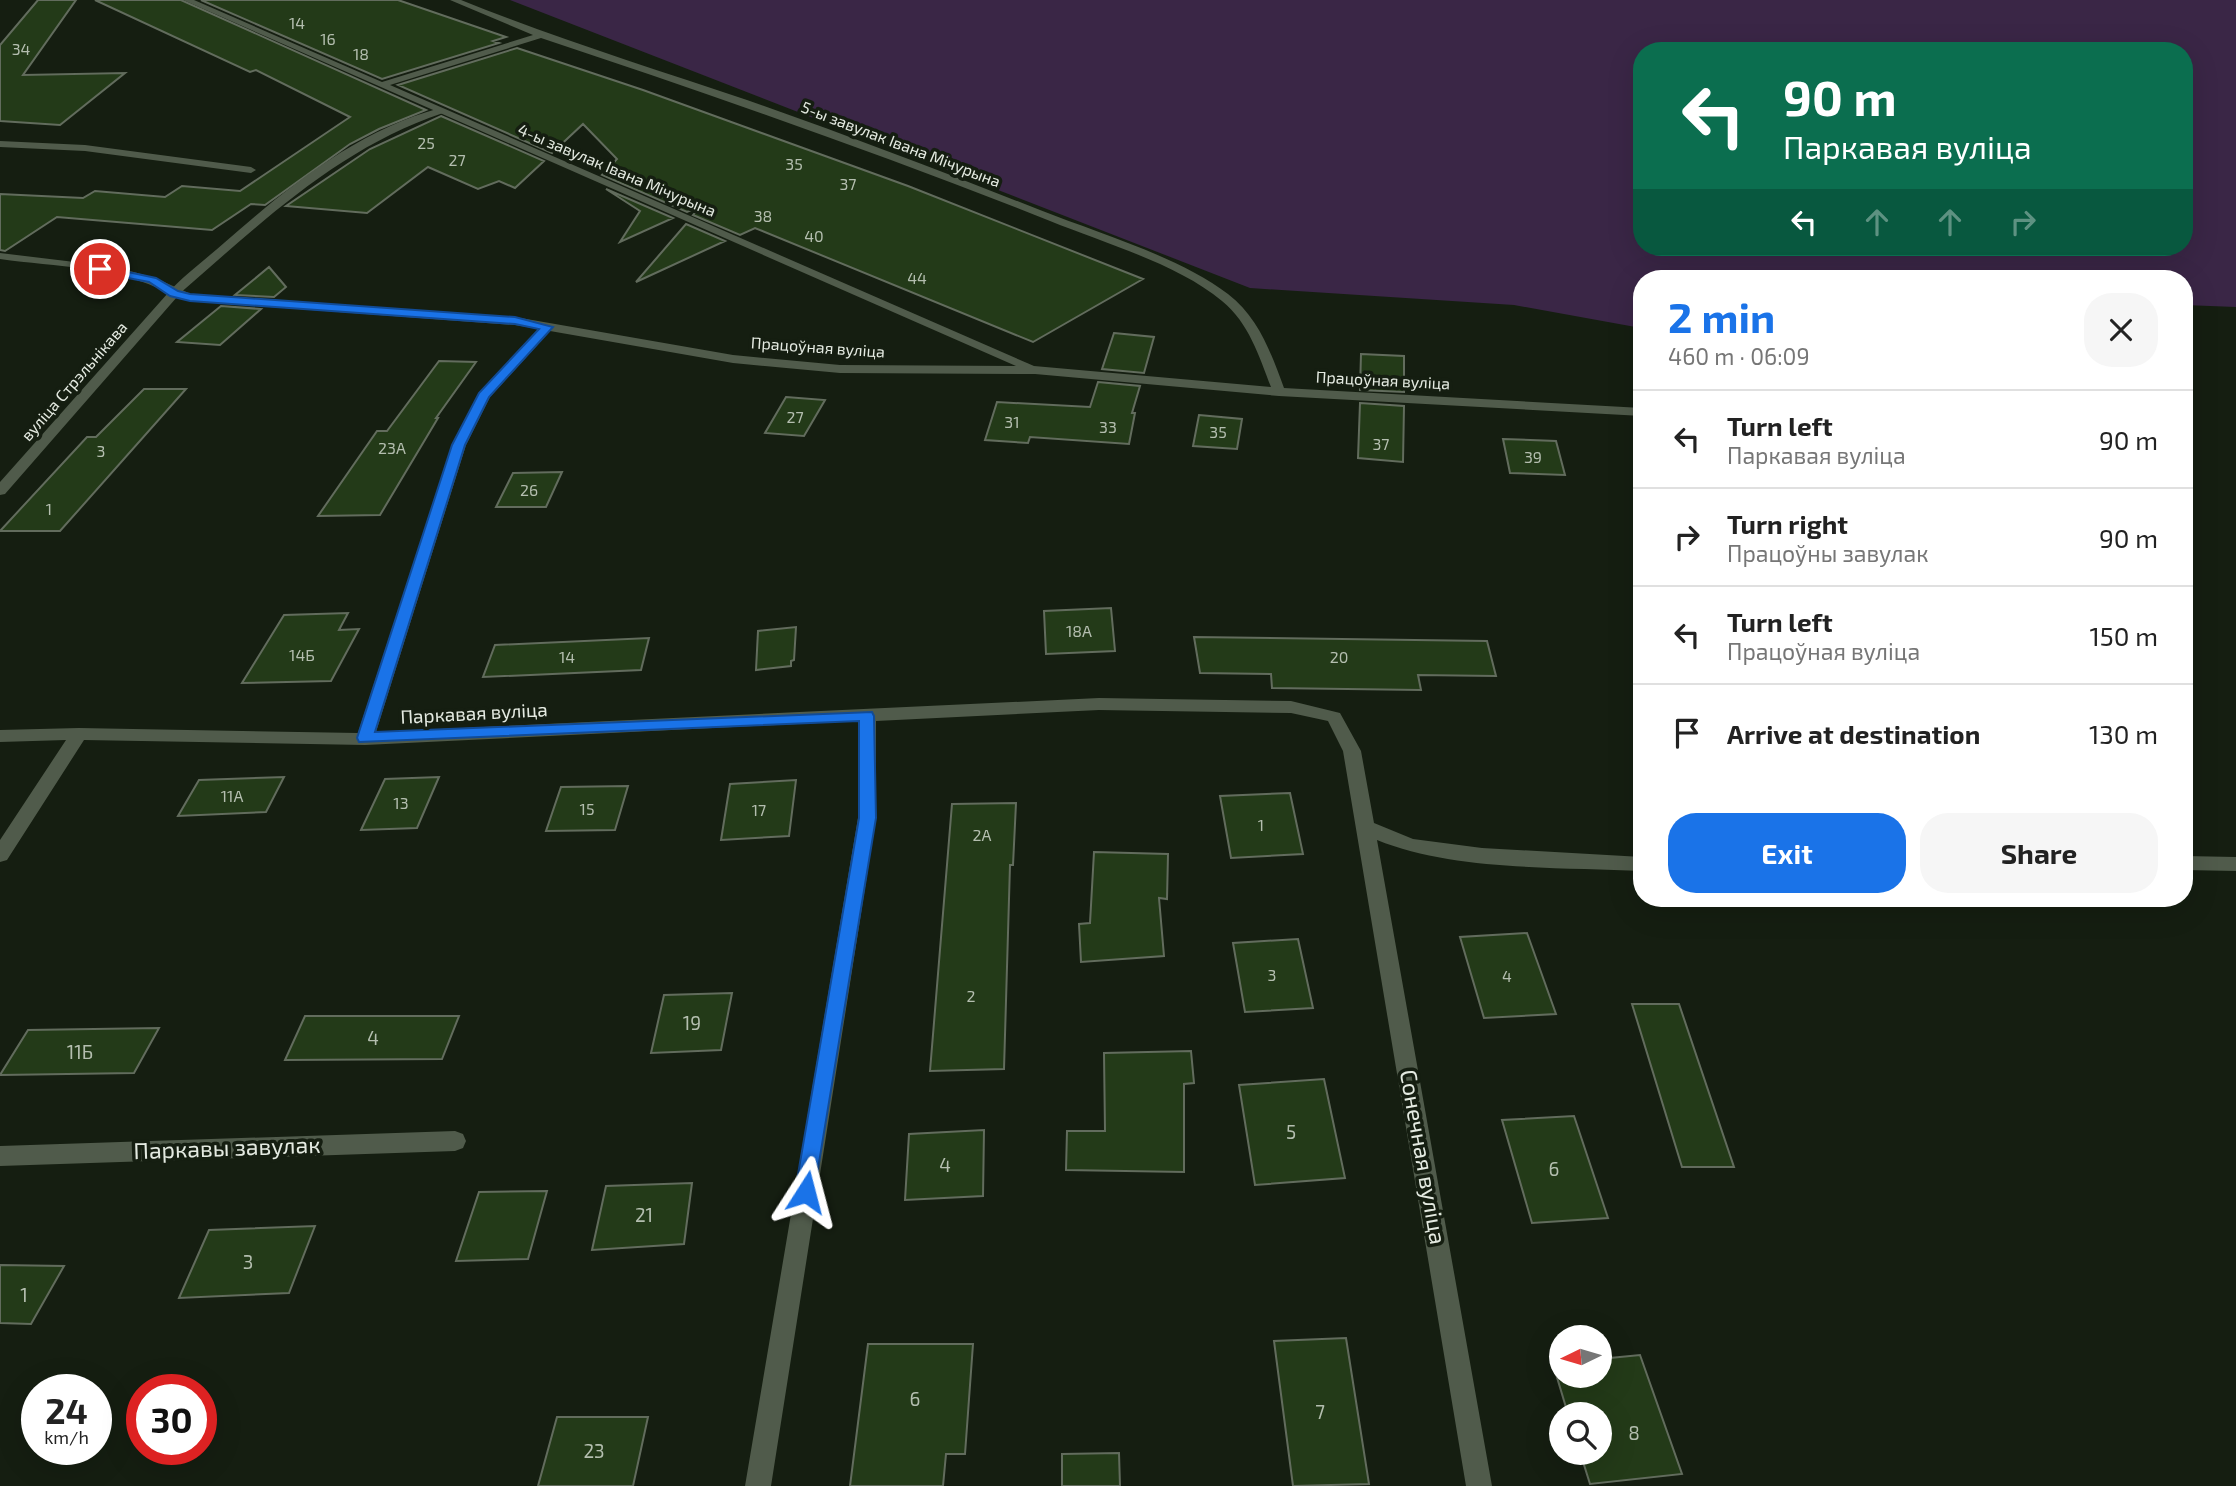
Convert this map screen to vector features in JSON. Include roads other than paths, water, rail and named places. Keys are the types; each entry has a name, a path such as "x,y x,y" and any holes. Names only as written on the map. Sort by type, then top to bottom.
{"street":[{"name":"4-ы завулак Івана Мічурына","path":"187,0 1035,369"},
{"name":"5-ы завулак Івана Мічурына","path":"454,0 541,35 759,108 1189,273 1219,290 1241,309 1257,333 1279,392"},
{"path":"381,85 541,35"},
{"name":"вуліца Стрэльнікава","path":"0,491 174,293 260,218 350,152 388,130 440,111"},
{"path":"0,144 85,148 251,170"},
{"name":"Працоўная вуліца","path":"0,256 100,269 152,280 174,293 190,297 515,321 733,359 840,369 1035,369 1279,392 1633,412"},
{"path":"365,738 459,445 484,396 547,327"},
{"path":"958,371 985,347"},
{"name":"Паркавая вуліца","path":"0,736 79,734 365,738 1099,704 1291,707 1334,718 1352,751 1367,828"},
{"path":"758,1486 867,818 867,716"},
{"path":"0,855 79,734"},
{"path":"1367,828 1411,846 1482,855 1633,863"},
{"name":"Сонечная вуліца","path":"1367,828 1479,1486"},
{"path":"2193,863 2236,864"},
{"name":"Паркавы завулак","path":"0,1156 455,1141"}]}
